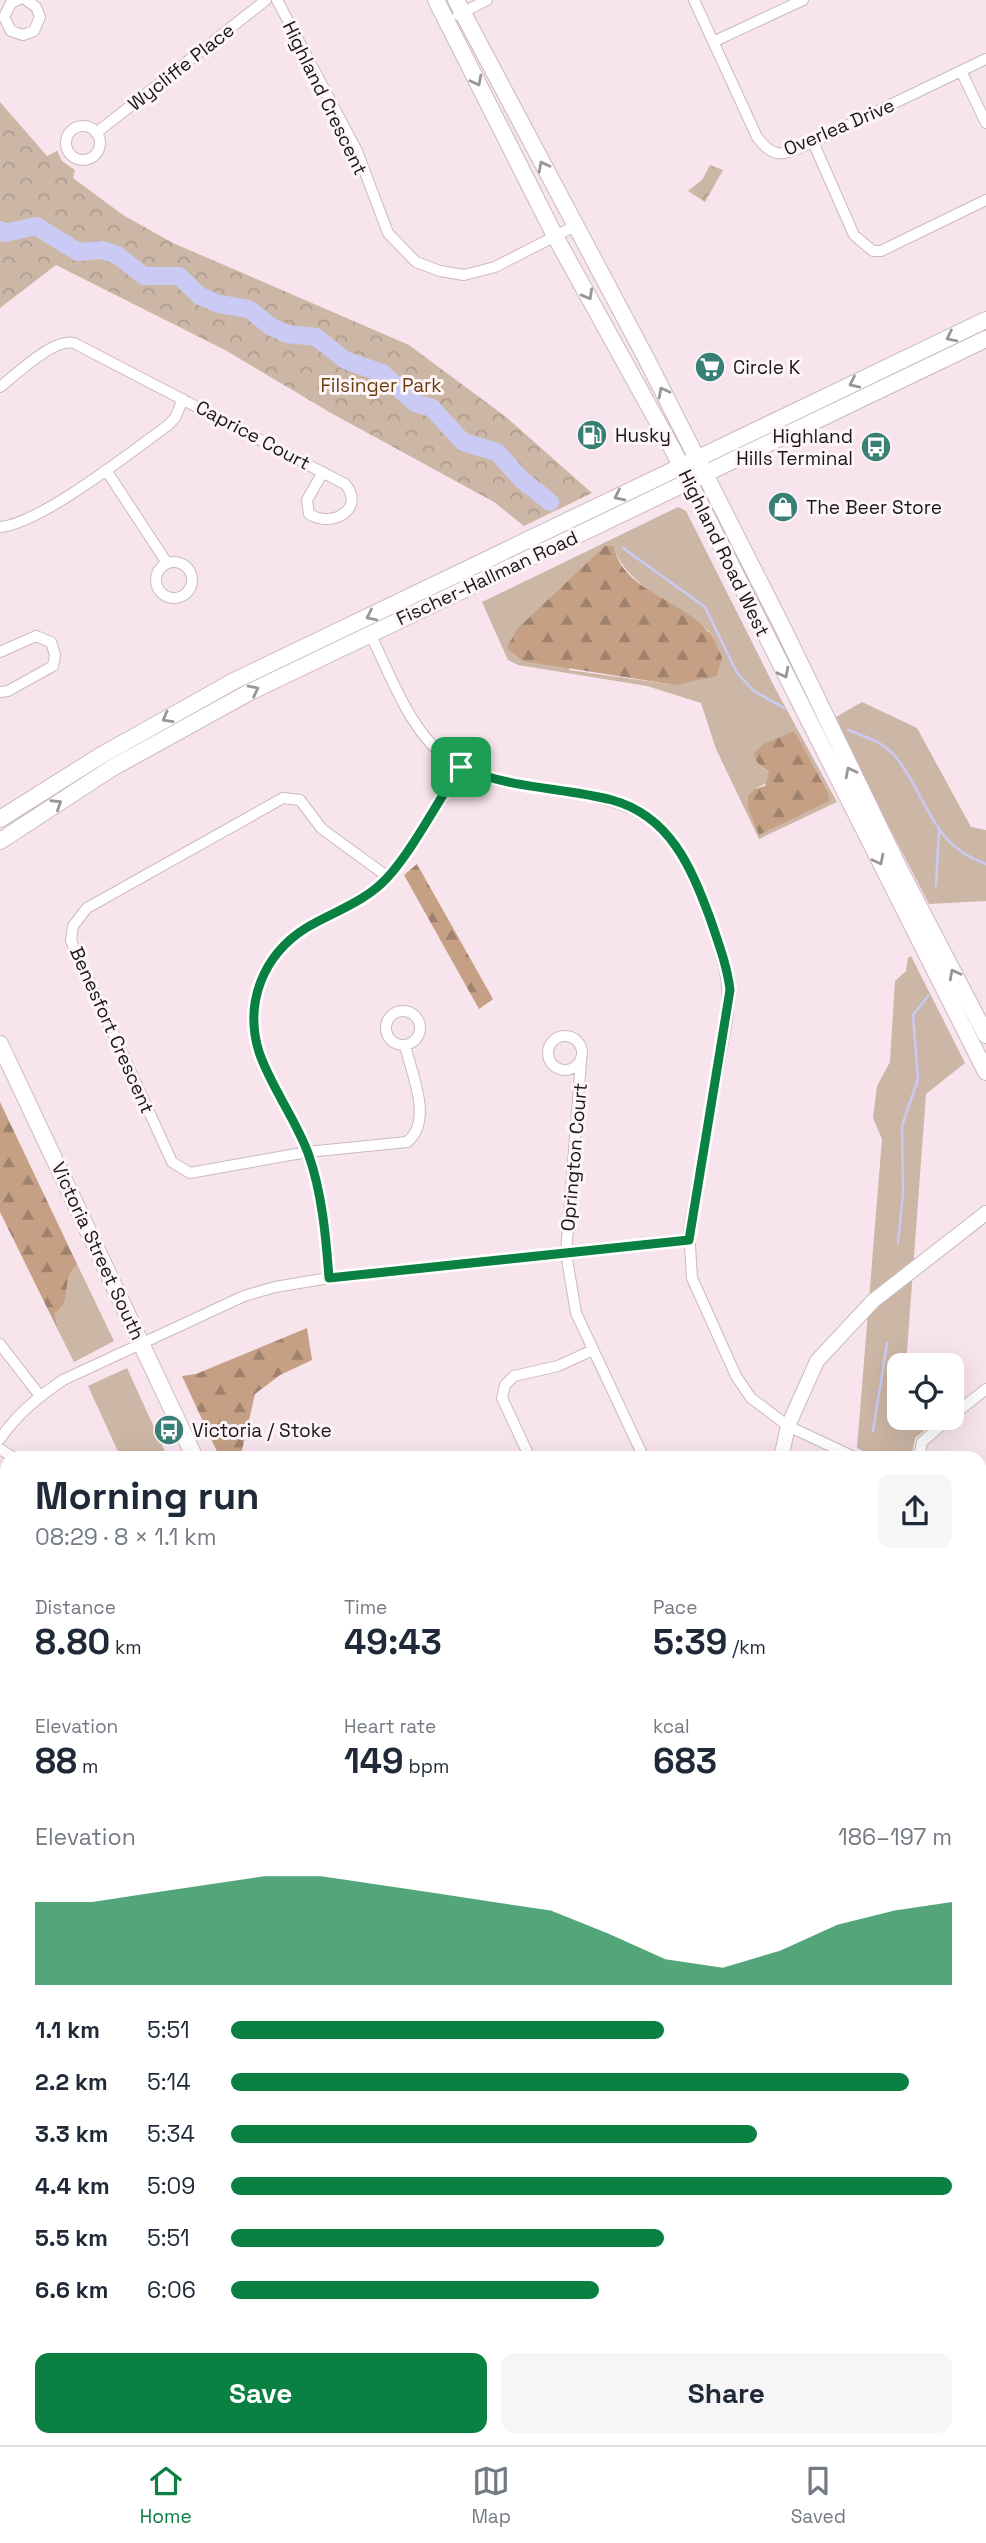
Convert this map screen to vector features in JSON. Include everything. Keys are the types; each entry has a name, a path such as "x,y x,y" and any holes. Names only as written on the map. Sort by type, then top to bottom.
{"main road":[{"name":"Highland Road West","path":"436,0 555,236 681,466 986,1072"},
{"name":"Highland Road West","path":"459,6 697,458 859,789 986,1035"},
{"name":"Fischer-Hallman Road","path":"0,819 100,756 234,681 986,320"},
{"name":"Fischer-Hallman Road","path":"0,841 112,768 248,693 986,339"},
{"name":"Victoria Street South","path":"0,1044 192,1451"}],"street":[{"path":"18,0 11,3 4,17 6,25 17,34 30,33 39,23 39,12 32,1"},
{"name":"Wycliffe Place","path":"96,133 266,0"},
{"name":"Highland Crescent","path":"276,0 357,152 388,233 401,248 428,266 464,275 495,267 575,226"},
{"path":"446,20 459,6 487,0"},
{"name":"Overlea Drive","path":"694,0 757,137 766,150 775,154 787,154 986,59"},
{"path":"715,41 803,0"},
{"path":"961,71 986,123"},
{"path":"813,142 853,235 873,251 881,251 986,200"},
{"name":"Caprice Court","path":"0,387 55,345 67,341 183,399 323,472 345,484 351,491 352,503 343,515 333,520 319,520 309,514 307,500 323,472"},
{"path":"0,527 25,521 106,470 167,426 175,418 183,399"},
{"path":"106,470 167,563"},
{"path":"370,634 414,723 449,760 503,783 624,804 654,822 671,838 693,873 727,970 730,990 689,1240 692,1278 700,1301 736,1376 751,1398 788,1426 841,1451"},
{"path":"0,652 36,636 51,642 55,655 53,666 8,691 0,692"},
{"path":"329,1278 319,1198 307,1152 260,1053 254,1026 257,991 262,975 280,948 306,928 360,899 388,877 461,767"},
{"name":"Benesfort Crescent","path":"388,877 322,829 300,800 283,799 87,908 73,926 73,951 172,1162 190,1173 307,1152 399,1144 412,1138 420,1117 405,1045"},
{"name":"Oprington Court","path":"581,1061 566,1254 576,1313 641,1451"},
{"path":"783,1451 788,1426 817,1361 873,1301 986,1213"},
{"path":"0,1439 12,1421 63,1380 244,1296 275,1287 329,1278 689,1240"},
{"path":"0,1344 40,1396"},
{"path":"527,1451 502,1398 505,1385 514,1376 558,1366 593,1350"},
{"path":"964,1406 986,1388"},
{"path":"920,1451 922,1442 936,1430"}],"green space":[{"name":"Filsinger Park","path":"0,102 47,156 57,151 62,161 75,170 73,178 123,215 173,243 409,345 506,417 592,493 524,526 494,502 331,413 225,350 56,265 0,308"},
{"path":"710,165 723,170 705,202 688,191 702,180"},
{"path":"678,507 686,511 775,688 837,802 759,839 716,749 701,703 647,686 518,665 508,660 482,602","holes":["614,546 627,571 639,583 709,631 675,685 569,670","763,768 825,791 829,795 755,789 768,782 769,772"]},
{"path":"605,546 614,546 619,561 641,585 685,612 709,633 722,657 717,676 675,685 523,661 507,648 517,629"},
{"path":"862,702 917,728 971,827 986,830 986,901 929,904 841,734 836,717"},
{"path":"794,731 829,795 829,801 759,835 748,808 748,796 755,789 765,786 769,772 757,762 754,753 764,744"},
{"path":"417,864 493,999 479,1009 404,875"},
{"path":"911,956 965,1063 926,1094 907,1353 887,1353 887,1430 925,1430 915,1438 912,1451 863,1451 857,1448 882,1139 873,1118 877,1086 890,1062 895,981 906,971 908,958"},
{"path":"0,1102 77,1264 68,1280 64,1304 55,1313 58,1330 0,1212"},
{"path":"77,1264 114,1341 74,1362 58,1330 55,1313 64,1304 68,1280"},
{"path":"307,1328 312,1360 280,1375 255,1394 242,1451 217,1451 182,1376 196,1374"},
{"path":"127,1368 165,1451 118,1451 88,1386"}],"waterway":[{"path":"0,230 5,233 36,226 78,252 102,250 117,255 144,276 179,276 200,296 219,304 249,309 270,326 287,334 316,337 345,360 382,373 415,403 432,408 463,442 497,452 522,480 550,502"},
{"path":"623,548 705,607 737,673 754,691 784,708"},
{"path":"848,730 873,740 890,751 906,771 941,832 967,856 986,864"},
{"path":"936,886 939,831"},
{"path":"898,1243 903,1193 902,1126 918,1079 913,1015 928,996"},
{"path":"873,1431 887,1343"}],"place":[{"name":"Circle K","path":"710,367"},
{"name":"Husky","path":"592,435"},
{"name":"Highland Hills Terminal","path":"876,447"},
{"name":"The Beer Store","path":"783,507"},
{"name":"Victoria / Stoke","path":"169,1430"}],"route":[{"path":"461,767 503,783 586,795 624,804 654,822 671,838 693,873 720,947 730,990 689,1240 329,1278 319,1198 307,1152 260,1053 254,1026 257,991 262,975 280,948 306,928 360,899 388,877 461,767"}]}
